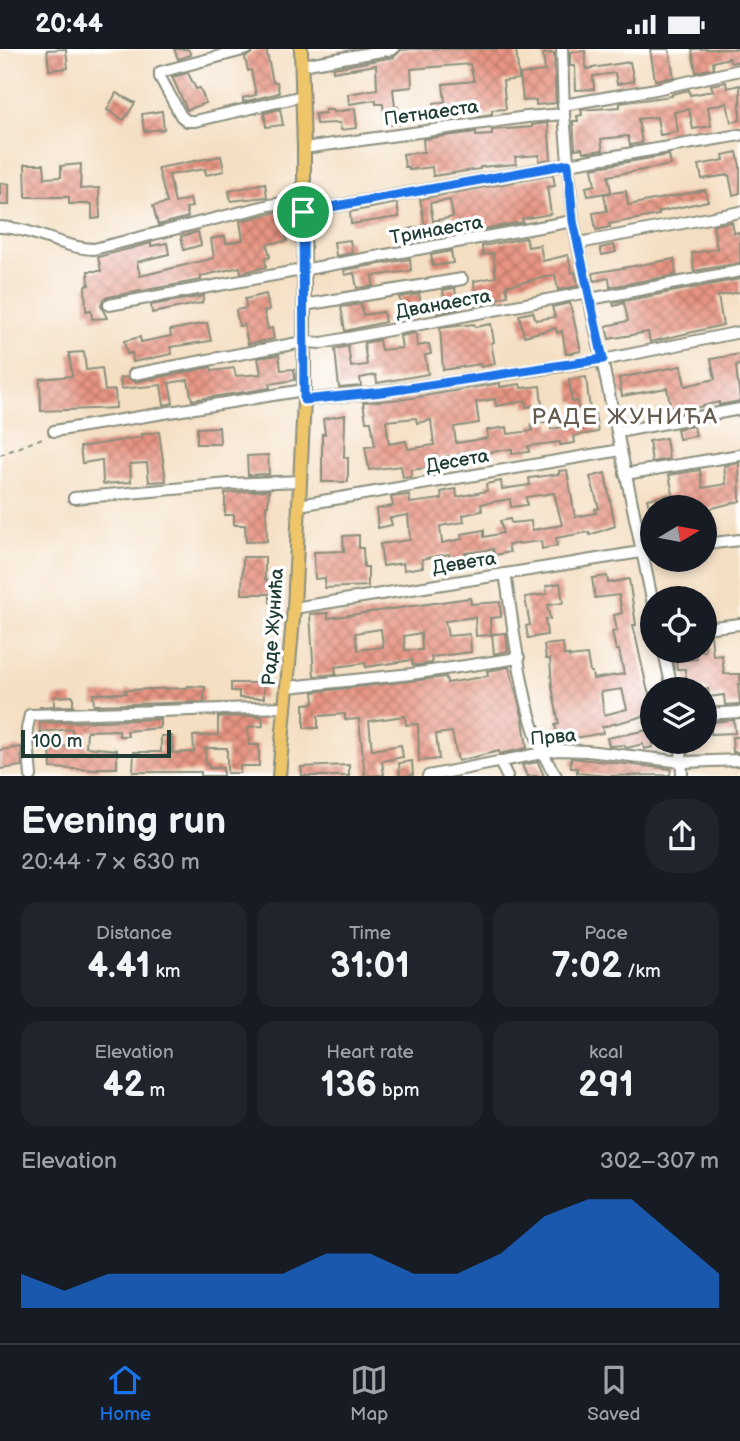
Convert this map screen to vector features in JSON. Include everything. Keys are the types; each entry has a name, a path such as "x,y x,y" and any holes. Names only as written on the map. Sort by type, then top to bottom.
{"main road":[{"name":"Раде Жунића","path":"279,776 288,687 304,395 304,148 301,49"}],"street":[{"path":"247,49 160,72 160,77 181,116 187,121 195,121 303,96"},
{"path":"302,65 393,49"},
{"path":"562,49 573,221 618,432 640,552"},
{"name":"Петнаеста","path":"304,148 527,117 740,70"},
{"path":"0,227 31,232 81,248 94,249 271,205 303,206 740,135"},
{"path":"579,243 740,212"},
{"name":"Тринаеста","path":"109,305 573,221"},
{"name":"Дванаеста","path":"303,342 322,343 740,271"},
{"path":"304,305 461,279"},
{"path":"54,431 304,395 393,390 603,359 740,332"},
{"path":"134,374 303,342"},
{"path":"618,432 740,409"},
{"name":"Десета","path":"299,505 621,450"},
{"path":"625,474 740,455"},
{"path":"74,498 229,484 301,481"},
{"path":"718,543 740,540"},
{"name":"Девета","path":"293,608 640,552"},
{"path":"505,573 528,704 542,752 556,776"},
{"path":"717,627 740,624"},
{"path":"288,687 411,674 519,658"},
{"path":"31,776 27,723 30,715 285,707"},
{"path":"717,713 740,712"},
{"name":"Прва","path":"428,776 455,774 542,752 587,751 683,762 740,760"},
{"path":"682,754 682,776"},
{"path":"500,762 507,776"}],"path":[{"path":"0,455 37,441 54,431"}],"building":[{"path":"66,49 68,68 49,70 47,50"},
{"path":"174,49 188,49 191,55 178,59"},
{"path":"266,49 273,82 277,82 279,93 243,102 243,98 256,95 251,70 248,71 245,58 254,51"},
{"path":"516,49 519,79 503,81 506,109 492,110 492,114 479,116 479,112 447,116 447,111 435,113 434,103 445,102 443,84 474,81 470,64 411,69 412,87 393,89 400,124 385,125 383,104 376,104 376,100 349,104 348,94 377,89 376,65 333,72 333,68 394,57 401,50"},
{"path":"650,49 669,49 674,77 655,80"},
{"path":"692,49 740,49 740,61 731,63 729,58 713,62 714,68 696,72"},
{"path":"585,51 586,69 630,62 634,81 617,84 615,73 593,76 594,89 576,90 575,66 570,66 570,52"},
{"path":"554,53 556,103 536,105 536,100 523,101 520,74 545,71 543,54"},
{"path":"188,73 196,89 200,88 206,103 187,110 172,77"},
{"path":"726,82 727,88 740,85 740,120 731,122 727,103 708,107 711,126 693,129 689,109 674,112 678,132 660,135 657,117 638,119 642,143 630,145 628,136 601,139 603,150 583,152 582,148 575,149 573,121 578,121 577,116 582,115 581,110 620,107 620,103 672,96 689,90 690,95 713,91 711,85"},
{"path":"116,93 135,103 124,120 107,110"},
{"path":"280,109 283,125 266,127 264,113"},
{"path":"355,109 357,128 341,130 340,123 316,124 315,114 325,113 325,110 333,112"},
{"path":"162,111 164,129 144,131 142,114"},
{"path":"548,123 551,159 539,161 539,155 515,157 516,164 480,167 433,176 432,167 409,170 409,167 405,167 403,154 424,152 423,139 476,132 476,136 492,135 492,130"},
{"path":"737,152 740,193 733,195 729,175 702,179 699,165 724,160 723,155"},
{"path":"669,155 671,165 608,176 611,192 588,196 586,187 595,185 592,168"},
{"path":"221,156 224,171 206,175 205,169 169,175 175,203 190,199 192,207 186,208 188,217 158,225 153,206 167,203 158,168"},
{"path":"25,164 44,164 45,178 61,177 61,166 81,164 80,189 99,188 100,218 92,219 92,204 69,204 69,197 26,197"},
{"path":"553,175 555,186 547,187 551,214 478,230 478,227 451,231 452,235 411,242 409,229 425,226 420,199","holes":["450,200 453,217 433,221 430,203"]},
{"path":"0,183 9,184 9,205 0,205"},
{"path":"265,183 267,197 231,201 229,191"},
{"path":"705,190 708,201 658,212 659,215 609,224 610,227 596,230 593,213 607,211 604,194 626,191 628,205"},
{"path":"397,203 399,217 351,224 350,212"},
{"path":"281,211 287,241 267,244 270,257 265,258 266,267 241,273 240,267 201,276 201,280 108,297 103,299 101,306 107,318 92,319 91,310 86,311 85,286 89,285 88,271 101,271 98,257 151,243 151,246 167,243 169,254 137,262 140,276 214,258 211,239 225,236 226,243 243,240 240,221"},
{"path":"732,222 734,233 739,232 740,263 694,271 692,253 717,249 713,225"},
{"path":"198,232 201,245 184,250 181,236"},
{"path":"526,238 528,247 540,245 543,261 568,255 578,286 558,290 555,275 506,286 508,296 497,298 498,301 476,305 474,281 496,277 493,253 483,255 482,246"},
{"path":"350,240 352,253 336,256 334,242"},
{"path":"614,245 616,252 602,255 600,248"},
{"path":"451,251 453,263 433,266 431,255"},
{"path":"410,259 411,271 372,276 373,286 357,288 354,273 345,275 344,270"},
{"path":"674,259 676,275 610,287 609,278 594,281 593,273"},
{"path":"740,279 740,292 718,296 723,325 650,342 648,332 609,339 606,326 628,321 624,303 614,306 613,303"},
{"path":"455,288 458,309 437,313 435,300 444,299 443,290"},
{"path":"266,294 269,310 264,311 268,329 272,328 274,339 248,344 244,325 239,326 236,310 246,308 245,299"},
{"path":"419,294 421,303 402,307 399,297"},
{"path":"204,296 202,303 152,313 151,305"},
{"path":"570,303 581,351 566,354 562,331 557,333 556,328 524,336 519,315 533,312 536,320 555,317 552,307"},
{"path":"361,304 363,315 383,312 385,322 345,331 341,307"},
{"path":"207,323 211,341 170,347 172,354 133,362 132,353 127,354 124,341 140,337 141,342 171,336 170,330"},
{"path":"474,324 475,327 491,324 495,364 443,370 440,328"},
{"path":"416,333 417,346 429,344 431,354 425,355 428,374 377,383 376,375 360,378 361,386 339,388 335,349 348,346 351,367 367,365 364,343 379,340 381,350 402,348 400,336"},
{"path":"84,352 86,370 102,368 105,391 115,390 116,408 41,411 40,379 72,376 69,353"},
{"path":"740,354 740,365 736,366 740,401 719,405 719,402 672,414 667,388 622,396 619,378 681,366 685,386 715,379 711,359"},
{"path":"279,355 281,370 294,369 295,380 269,384 270,388 192,400 188,380 169,383 173,403 164,405 161,385 121,389 120,378 127,377 135,382 211,367 212,371 234,368 236,376 261,374 258,358"},
{"path":"586,377 590,410 594,409 598,432 574,436 575,443 528,446 529,452 512,454 512,449 481,453 482,459 466,461 465,454 432,459 433,467 411,470 411,477 403,478 401,466 369,470 365,447 375,446 371,421 366,421 363,402 406,399 500,383 500,387 520,384 521,388 540,386 542,405 526,407 526,401 496,406 495,399 476,402 479,423 454,427 456,443 488,438 487,430 507,427 508,434 532,431 531,424 550,422 551,429 581,424 577,401 572,402 569,379","holes":["416,418 417,423 431,420 434,445 408,449 406,441 389,444 386,421"]},
{"path":"345,415 344,458 348,458 348,482 322,482 322,434 325,434 323,419"},
{"path":"694,426 696,436 679,439 677,429"},
{"path":"219,427 220,444 197,444 197,428"},
{"path":"159,432 166,481 149,482 147,463 130,464 131,482 103,484 102,460 82,463 80,447"},
{"path":"666,438 669,459 652,462 649,441"},
{"path":"268,455 269,474 248,475 247,456"},
{"path":"739,463 740,501 718,507 718,495 668,495 673,494 669,475 700,470 703,488 726,484 724,466"},
{"path":"567,470 575,517 596,513 595,509 599,508 590,477 605,473 615,526 590,535 589,532 556,538 557,546 542,549 541,541 508,545 510,552 495,555 493,549 465,553 466,559 451,562 449,554 422,559 423,567 404,570 403,563 383,566 380,544 410,540 408,515 390,518 392,525 378,528 376,509 393,506 391,497 409,495 410,503 442,499 441,492 456,489 457,497 487,491 486,484 501,481 502,489 530,485 529,478 559,474 559,471","holes":["554,493 562,525 532,530 531,521 511,523 510,519 500,521 503,533 484,537 484,530 461,534 462,539 442,543 440,526 464,522 463,515 482,511 481,504 510,499 511,507 527,505 526,497"]},
{"path":"269,490 266,505 267,541 246,542 245,525 234,525 234,515 225,515 225,493"},
{"path":"359,535 364,567 368,567 368,586 325,588 325,578 315,579 314,552 344,551 343,536"},
{"path":"243,557 265,557 265,580 280,580 279,602 270,602 270,594 242,594"},
{"path":"607,576 608,583 629,579 636,625 633,625 645,677 640,677 640,717 602,727 603,733 559,741 555,725 559,724 550,659 546,659 544,645 563,643 564,655 587,655 593,679 624,674 612,632 617,631 614,615 622,613 619,595 595,598 592,578","holes":["622,689 627,709 604,715 601,692"]},
{"path":"560,583 563,603 547,605 550,619 545,619 547,635 528,638 526,626 530,625 525,597 547,594 546,586"},
{"path":"470,598 471,604 500,602 501,617 490,618 491,635 476,636 475,617 445,621 448,636 470,634 471,652 431,657 432,663 419,665 413,665 412,660 366,667 365,663 335,667 336,674 314,676 310,614 328,613 328,618","holes":["381,629 383,647 358,650 355,633","421,633 422,650 405,650 404,636"]},
{"path":"506,633 508,651 494,654 492,634"},
{"path":"722,655 724,674 740,674 740,704 725,705 724,695 717,696 717,677 686,677 685,669 677,669 676,663 717,663 717,656"},
{"path":"509,667 523,719 527,748 499,754 499,751 458,761 452,732 436,734 439,759 419,761 418,724 406,725 405,716 369,721 372,750 401,745 403,757 382,761 384,775 365,776 359,719 345,720 345,714 318,716 318,728 304,728 304,704 314,703 313,692 446,677 447,683 488,676 487,671"},
{"path":"231,683 264,683 264,698 239,698 239,691 231,691"},
{"path":"205,687 204,702 94,705 93,694"},
{"path":"73,696 73,706 39,707 54,706 54,697"},
{"path":"262,716 263,726 248,727 249,745 259,745 259,766 240,766 240,773 227,773 227,748 205,748 206,764 209,768 223,768 223,776 201,776 201,772 133,772 134,752 161,752 161,736 172,736 172,753 194,752 193,736 218,735 218,717"},
{"path":"160,719 160,728 127,731 128,736 119,736 119,730 87,731 86,747 117,750 117,768 51,768 50,747 72,746 72,729 40,732 40,723"},
{"path":"734,720 735,733 717,734 717,721"},
{"path":"640,732 640,745 627,748 623,745 609,746 607,738"},
{"path":"732,737 740,737 740,752 733,752"},
{"path":"21,747 22,766 0,769 0,750"},
{"path":"571,758 671,769 670,775 608,776 577,773 577,768 571,768"},
{"path":"412,761 413,775 400,776 399,763"},
{"path":"538,762 544,776 527,776 522,765"},
{"path":"349,765 349,776 302,776 301,767"}],"district":[{"name":"РАДЕ ЖУНИЋА","path":"625,416"}],"route":[{"path":"568,164 573,221 603,359 382,392 304,400 303,212 568,164"}]}
